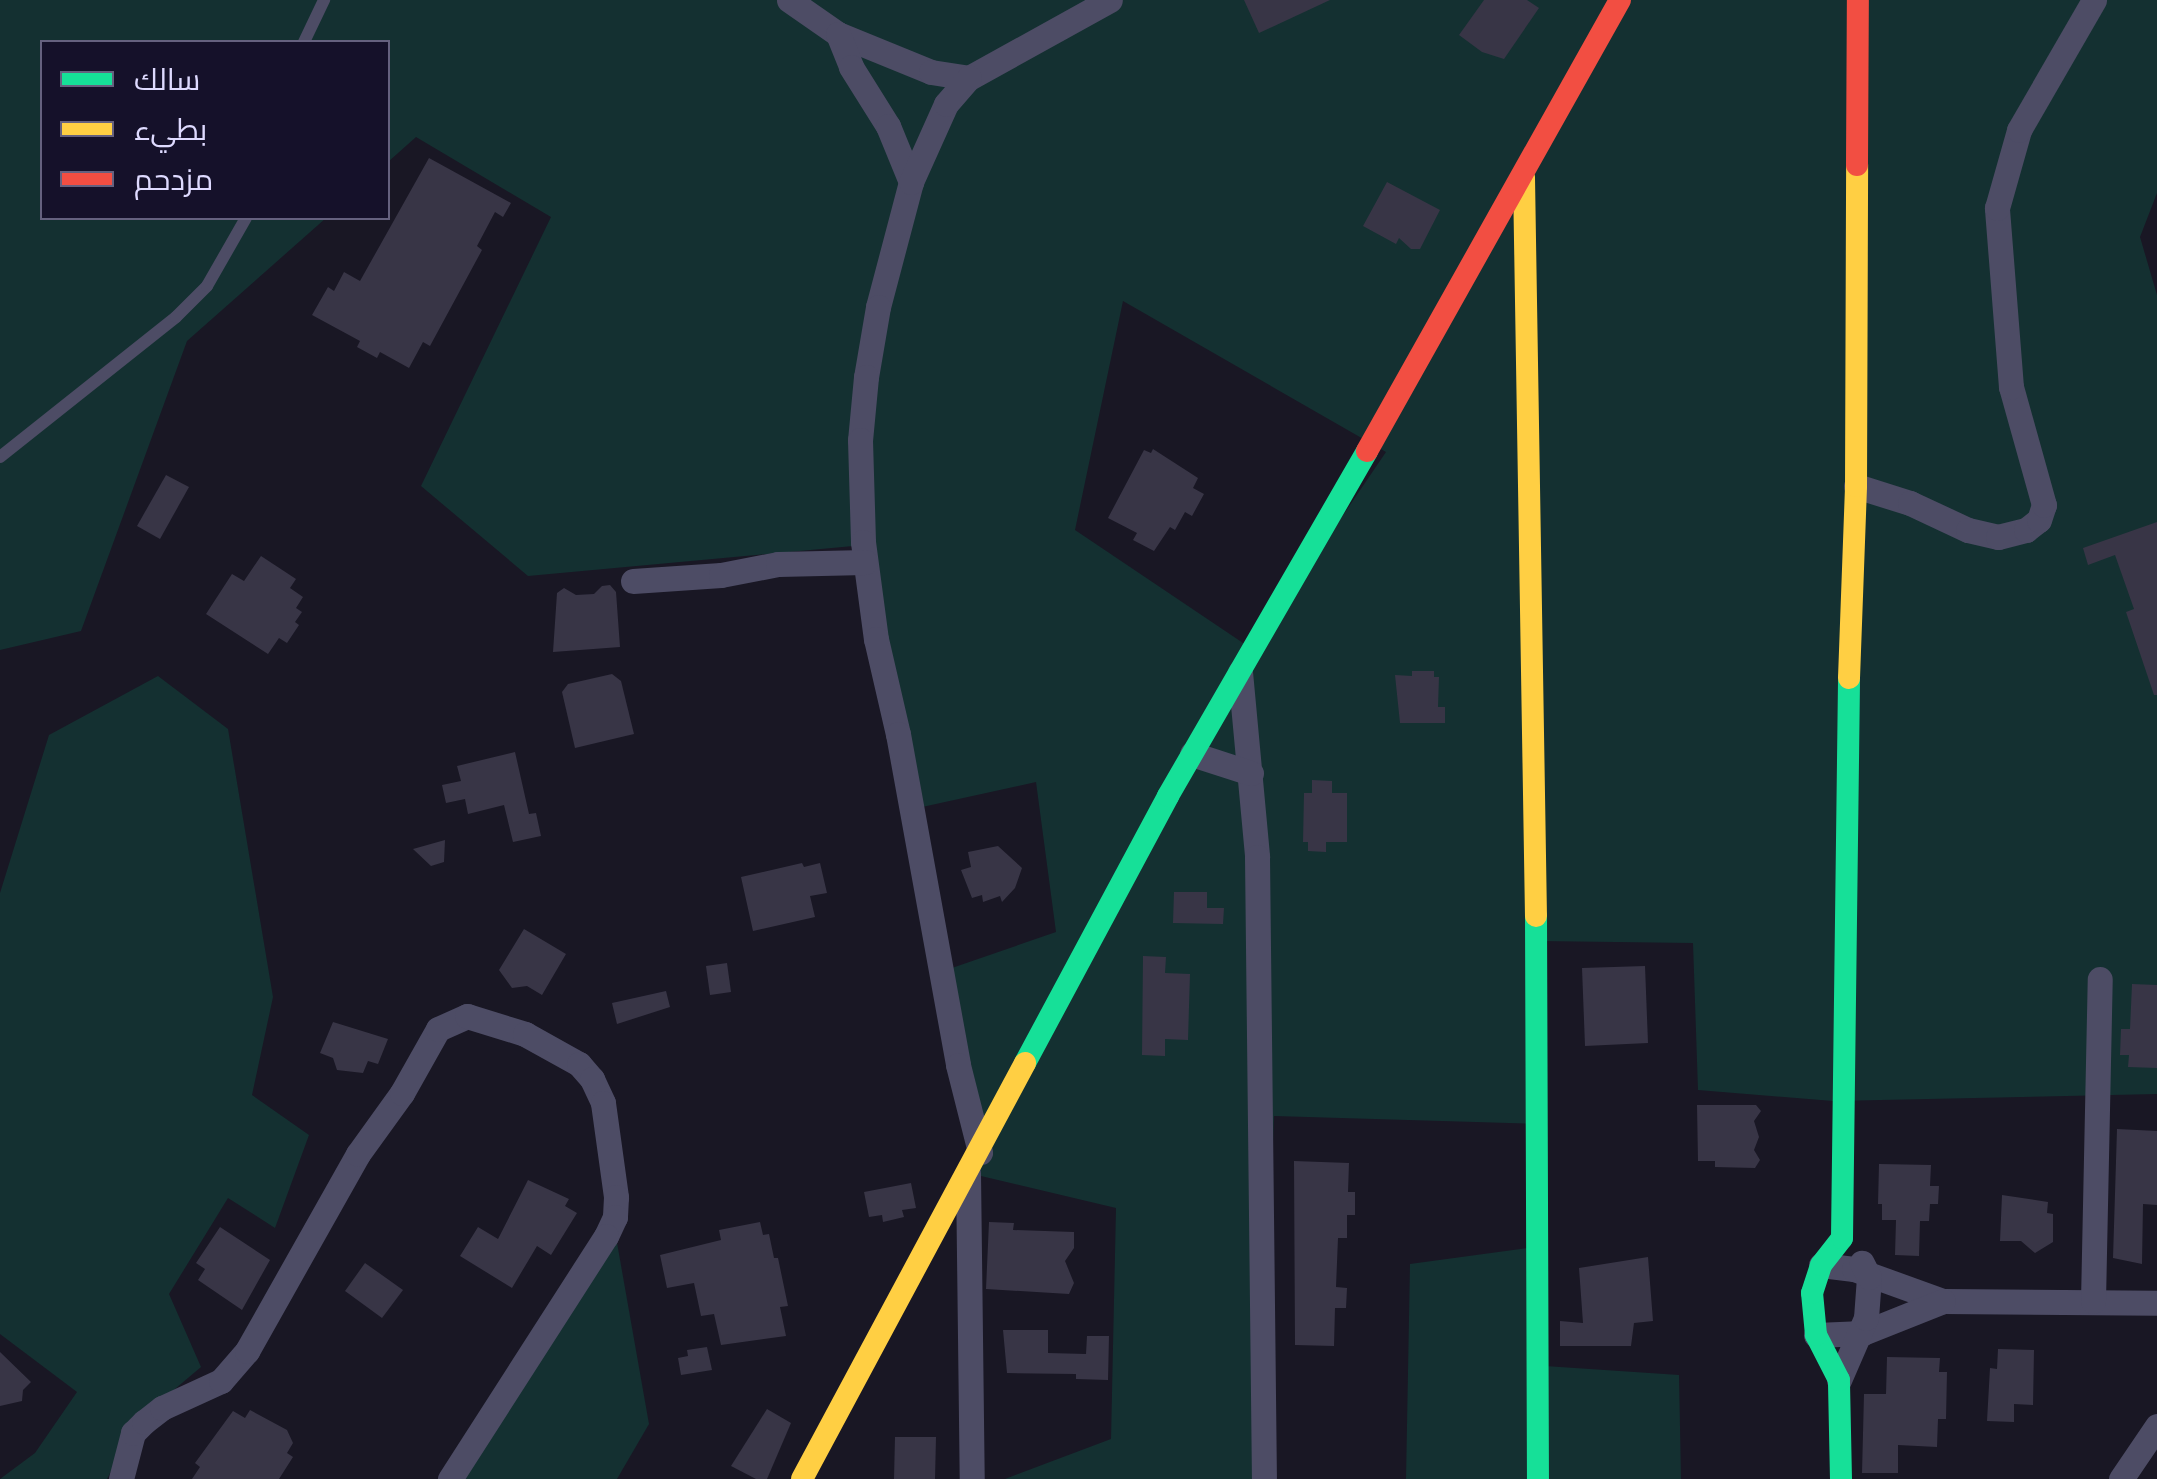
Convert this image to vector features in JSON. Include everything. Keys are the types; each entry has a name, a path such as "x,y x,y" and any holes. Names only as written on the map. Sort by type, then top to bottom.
{"street":[{"path":"790,0 838,34 931,72 969,78"},
{"path":"972,1479 974,1163 865,562 860,440 878,307 911,182 946,104 969,78 1110,0"},
{"path":"802,1479 1192,754 1524,177 1620,0"},
{"path":"1841,1479 1840,1380 1863,1333 1869,1277 1842,1238 1848,988 1846,748 1856,486 1858,6 1883,0"},
{"path":"1856,486 1998,537 2026,530 2039,520 2044,504 2041,488 2011,387 1997,208 2019,130 2094,0"},
{"path":"838,34 851,67 888,126 911,182"},
{"path":"1524,177 1540,1159 1538,1479"},
{"path":"633,581 721,574 778,564 865,562"},
{"path":"1240,672 1258,910 1264,1479"},
{"path":"1192,754 1250,774"},
{"path":"2093,1301 2100,979"},
{"path":"121,1479 133,1433 162,1408 221,1381 246,1351 358,1154 402,1094 438,1030 467,1016 525,1034 579,1064 592,1079 603,1102 616,1196 615,1217 606,1236 489,1425 450,1479"},
{"path":"1840,1380 1816,1335 1812,1294 1821,1264 1842,1238"},
{"path":"1821,1264 1854,1269 1944,1302 2157,1303"},
{"path":"1816,1335 1863,1333 1944,1302"},
{"path":"2121,1479 2157,1426"}],"lane":[{"path":"305,40 324,0"},
{"path":"0,457 176,317 207,286 245,220"}],"green space":[{"path":"0,0 2157,0 2157,193 2140,237 2157,295 2157,1094 1833,1101 1698,1090 1693,943 1538,941 1542,1124 1274,1116 1260,1479 1005,1479 1111,1439 1116,1208 981,1176 949,969 1056,932 1036,782 913,809 864,545 528,576 421,486 551,217 416,137 390,160 390,40 40,40 40,220 324,220 187,341 81,631 0,650","holes":["1123,301 1386,452 1252,649 1075,530"]},
{"path":"158,676 228,729 273,997 252,1095 309,1135 275,1228 228,1198 169,1294 201,1367 137,1421 107,1479 0,1479 35,1453 77,1392 0,1334 0,893 49,735"},
{"path":"616,1237 649,1424 617,1479 453,1479"},
{"path":"1543,1246 1545,1366 1679,1375 1681,1479 1406,1479 1410,1264"}],"building":[{"path":"1244,0 1330,0 1259,33"},
{"path":"1484,0 1527,0 1539,8 1504,59 1482,52 1459,35"},
{"path":"429,158 511,203 503,217 495,212 477,246 482,250 430,346 423,342 409,368 380,352 377,358 357,347 360,341 312,315 328,287 334,291 344,272 360,281"},
{"path":"1387,182 1440,210 1420,249 1411,249 1399,238 1396,244 1363,226"},
{"path":"1153,449 1198,478 1193,488 1204,494 1192,516 1185,512 1175,530 1170,527 1154,551 1133,540 1137,533 1108,518 1144,450 1151,453"},
{"path":"166,475 189,487 160,539 137,526"},
{"path":"2157,522 2154,695 2126,612 2134,609 2115,555 2088,565 2083,548"},
{"path":"261,556 296,579 290,588 303,597 296,608 302,612 295,622 299,625 287,643 279,638 268,654 206,614 232,574 244,581"},
{"path":"610,585 616,592 620,647 553,652 557,593 564,588 576,595 594,594 602,586"},
{"path":"1412,671 1434,671 1434,677 1439,677 1438,707 1445,707 1445,723 1400,723 1395,675 1412,676"},
{"path":"612,674 621,681 634,734 575,748 562,692 568,684"},
{"path":"515,752 529,814 536,813 541,836 513,842 504,805 468,814 465,799 446,803 442,785 461,781 457,766"},
{"path":"1312,780 1332,781 1332,793 1347,793 1347,842 1326,842 1326,852 1308,851 1308,842 1303,842 1304,793 1312,793"},
{"path":"445,840 444,862 431,866 413,849"},
{"path":"998,846 1022,868 1015,888 1002,902 1000,896 983,902 982,895 972,898 961,870 971,867 968,852"},
{"path":"802,863 804,867 820,863 827,893 810,896 815,917 753,931 741,877"},
{"path":"1174,892 1207,892 1207,908 1224,908 1223,924 1173,923"},
{"path":"524,929 566,954 542,995 527,986 512,988 499,970"},
{"path":"1143,956 1166,957 1165,973 1190,974 1188,1040 1165,1039 1165,1056 1142,1055"},
{"path":"727,963 731,992 710,995 706,966"},
{"path":"1645,966 1648,1043 1585,1046 1582,968"},
{"path":"2132,984 2157,985 2157,1068 2128,1067 2129,1055 2120,1055 2121,1029 2130,1029"},
{"path":"666,991 670,1007 617,1024 612,1003"},
{"path":"333,1022 388,1039 378,1064 368,1061 363,1073 337,1070 333,1058 320,1053"},
{"path":"1697,1105 1756,1105 1761,1111 1754,1121 1759,1137 1754,1150 1760,1160 1755,1168 1715,1167 1715,1161 1698,1161"},
{"path":"2117,1129 2157,1131 2157,1205 2143,1204 2142,1264 2113,1258"},
{"path":"1294,1161 1349,1163 1348,1192 1355,1192 1355,1215 1347,1215 1347,1238 1338,1238 1336,1287 1347,1288 1346,1308 1335,1308 1334,1346 1295,1345"},
{"path":"1879,1164 1931,1165 1930,1186 1939,1186 1938,1204 1930,1204 1929,1221 1920,1221 1919,1256 1895,1255 1896,1220 1882,1220 1882,1204 1878,1204"},
{"path":"528,1180 569,1199 565,1206 577,1213 551,1255 537,1246 512,1288 460,1256 478,1227 498,1239"},
{"path":"911,1183 916,1208 902,1210 904,1217 883,1222 882,1215 869,1217 864,1192"},
{"path":"2002,1195 2048,1202 2047,1213 2053,1214 2053,1242 2035,1253 2021,1241 2000,1241"},
{"path":"760,1222 763,1235 769,1234 774,1258 778,1258 788,1306 780,1307 786,1336 721,1345 714,1314 701,1316 694,1283 667,1288 660,1255 721,1240 719,1230"},
{"path":"989,1222 1014,1223 1013,1230 1074,1232 1074,1248 1065,1261 1074,1283 1069,1294 986,1289"},
{"path":"220,1227 270,1260 242,1310 198,1280 205,1269 196,1263"},
{"path":"1648,1257 1653,1321 1634,1323 1631,1346 1560,1346 1560,1321 1583,1323 1579,1268"},
{"path":"365,1263 403,1290 382,1318 345,1291"},
{"path":"1003,1330 1048,1330 1048,1353 1086,1354 1087,1336 1109,1336 1108,1380 1076,1379 1076,1374 1007,1373"},
{"path":"707,1347 712,1370 681,1375 678,1358 688,1356 687,1350"},
{"path":"1998,1349 2034,1350 2033,1405 2014,1404 2014,1422 1987,1421 1990,1368 1997,1369"},
{"path":"0,1352 31,1382 23,1390 22,1401 0,1406"},
{"path":"1887,1357 1940,1358 1939,1372 1947,1372 1946,1419 1938,1419 1937,1447 1898,1445 1898,1473 1862,1473 1864,1394 1886,1394"},
{"path":"767,1409 791,1423 767,1479 756,1479 731,1466"},
{"path":"250,1410 287,1430 293,1443 287,1453 293,1457 279,1479 192,1479 200,1467 195,1463 233,1411 245,1418"},
{"path":"895,1437 936,1437 935,1479 894,1479"}],"traffic: fast":[{"path":"1025,1063 1168,796 1367,451"},
{"path":"1841,1479 1839,1380 1816,1335 1812,1293 1821,1265 1842,1238 1849,678"},
{"path":"1536,916 1538,1479"}],"traffic: slow":[{"path":"1849,678 1856,486 1857,165"},
{"path":"1524,178 1536,916"},
{"path":"802,1479 1025,1063"}],"traffic: jam":[{"path":"1367,451 1620,0"},
{"path":"1857,165 1858,0"}]}
